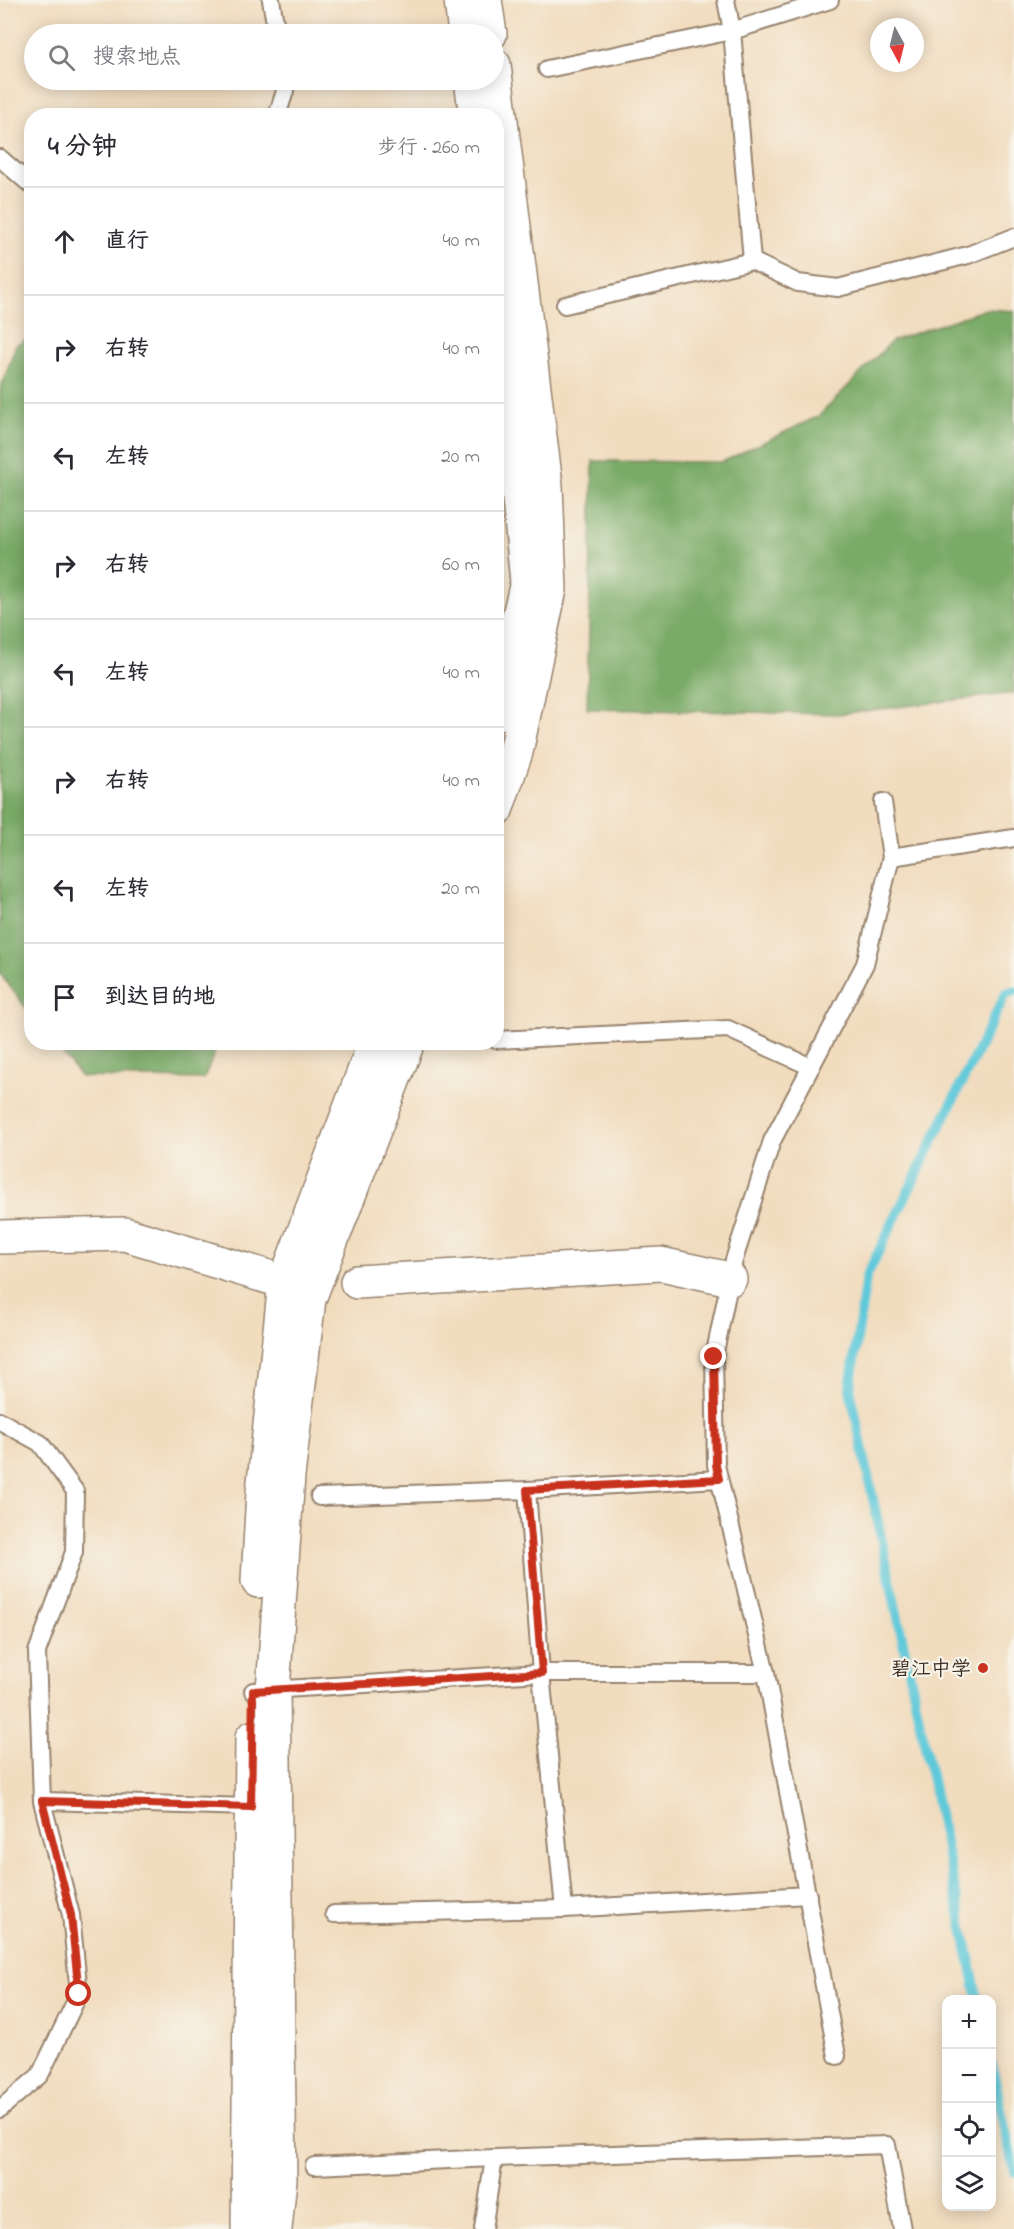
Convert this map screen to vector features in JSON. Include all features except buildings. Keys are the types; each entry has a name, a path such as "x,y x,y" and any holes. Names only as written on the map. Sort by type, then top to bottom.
{"main road":[{"path":"461,0 464,24"},
{"path":"485,0 489,24"},
{"path":"472,90 475,108"},
{"path":"497,90 499,108"},
{"path":"504,146 546,484 550,589 516,752 504,787"},
{"path":"504,350 527,582 504,680"},
{"path":"275,2229 280,2179 263,1690 263,1492 285,1282 372,1050"},
{"path":"248,2229 251,1807 309,1299 405,1050"},
{"path":"0,1237 125,1234 285,1282"},
{"path":"357,1282 661,1264 730,1279"}],"lane":[{"path":"272,0 276,24"},
{"path":"726,0 732,31 752,261"},
{"path":"547,69 732,31 830,0"},
{"path":"280,108 285,90"},
{"path":"0,159 24,179"},
{"path":"565,305 752,261 798,283 838,288 968,255 1014,237"},
{"path":"837,2056 766,1673 716,1465 714,1357 734,1260 772,1141 865,964 891,857 882,802"},
{"path":"891,857 1014,838"},
{"path":"504,1041 728,1029 811,1067"},
{"path":"0,1421 40,1443 75,1491 74,1552 37,1652 42,1801 71,1915 79,1994 40,2075 0,2109"},
{"path":"319,1497 527,1490 719,1479"},
{"path":"527,1490 564,1909"},
{"path":"263,1690 542,1673 766,1673"},
{"path":"42,1801 251,1807"},
{"path":"334,1914 564,1909 808,1895"},
{"path":"314,2166 887,2145 903,2229"},
{"path":"483,2229 494,2158"}],"green space":[{"path":"986,309 1014,311 1014,693 839,714 587,709 593,461 722,462 819,416 892,341"},
{"path":"24,341 24,1005 0,974 0,390 16,345"},
{"path":"60,1050 215,1050 204,1079 81,1077"}],"waterway":[{"path":"977,1995 850,1389 866,1277 1006,993 1014,991"},
{"path":"996,2084 1014,2172"}],"place":[{"name":"碧江中学","path":"983,1668"}],"route":[{"path":"79,1994 71,1915 42,1801 251,1807 253,1691 542,1673 527,1490 719,1479 716,1465 714,1357"}]}
